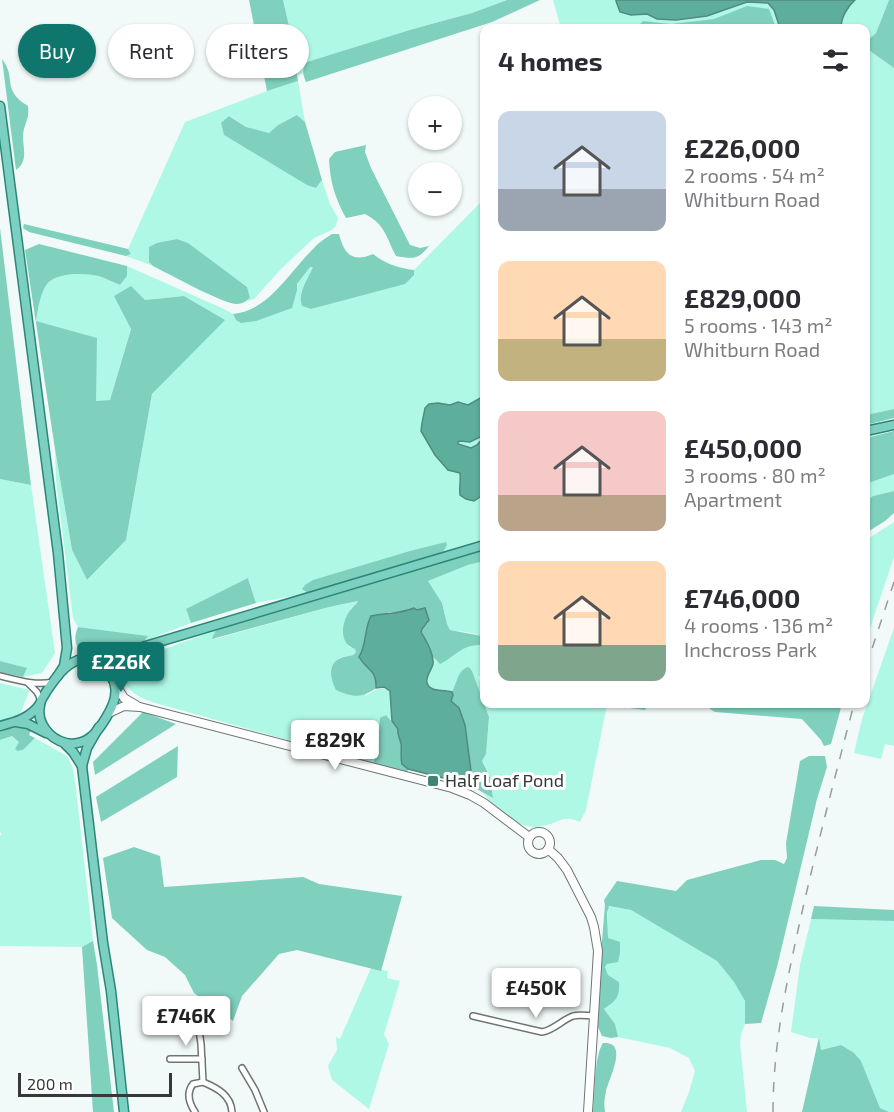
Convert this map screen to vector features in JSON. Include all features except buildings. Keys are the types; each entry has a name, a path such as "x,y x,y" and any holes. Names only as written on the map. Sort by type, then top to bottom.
{"main road":[{"path":"0,106 58,553 66,648 64,666 30,715 0,726"},
{"path":"870,430 894,425"},
{"path":"55,680 60,672 72,663 142,647 480,546"},
{"path":"65,636 71,649 87,660 106,668 124,698 140,707"},
{"path":"15,722 37,727 64,743 81,742 91,737 113,705 116,694 113,669 119,659 142,647"},
{"path":"40,702 39,712 42,723 52,737"},
{"path":"109,713 124,706 140,707 452,788 484,803 530,837"},
{"path":"99,727 87,748 82,766 124,1112"},
{"path":"64,743 82,766"},
{"path":"535,832 547,834 550,840 548,849 541,854 535,853 529,846 530,837 535,832"},
{"path":"548,849 567,870 591,916 598,951 588,1112"}],"street":[{"path":"0,676 28,683 42,684 55,680"},
{"path":"28,683 37,692 40,702"},
{"path":"160,1012 191,1012 197,1016 203,1082"},
{"path":"473,1016 542,1032 578,1015 594,1016"},
{"path":"170,1059 202,1059"},
{"path":"242,1068 264,1112"},
{"path":"195,1112 188,1096 189,1089 193,1084 203,1082 227,1096 231,1102 232,1112"}],"shaded area":[{"path":"249,0 283,0 289,24 254,24"},
{"path":"283,0 507,0 472,13 309,61 309,24 289,24"},
{"path":"507,0 540,0 492,22 306,82 305,78 309,78 309,61 472,13"},
{"path":"553,0 889,0 876,33 870,38 870,24 560,24"},
{"path":"616,0 855,0 845,13 842,24 779,24 774,10 768,3 747,2 707,16 676,20 657,19 647,14 631,15 620,12"},
{"path":"889,0 894,0 894,68 870,51 870,38 876,33"},
{"path":"747,6 769,9 775,24 671,24 714,19"},
{"path":"643,21 671,24 640,24"},
{"path":"870,51 894,68 894,409 870,414"},
{"path":"2,59 9,72 15,95 28,106 23,135 24,156 16,170"},
{"path":"264,78 298,78 298,81 267,91"},
{"path":"298,81 305,122 297,115 278,125 269,133 246,127 230,116 221,123 224,135 307,184 316,188 322,180 330,204 338,218 336,226 314,238 254,299 244,302 250,298 188,243 177,239 168,241 149,262 153,266 126,256 131,254 128,249 185,122"},
{"path":"297,115 305,122 322,180 316,188 307,185 224,135 221,123 229,116 246,127 269,133 278,125"},
{"path":"366,145 365,152 371,168 410,245 420,248 429,246 418,256 411,258 396,256 377,222 365,214 346,218 342,211 332,183 329,159 335,152"},
{"path":"480,203 480,540 443,552 447,545 445,542 304,591 308,593 256,603 249,579 186,610 191,623 144,641 147,636 78,627 73,618 56,480 55,449 72,550 87,580 126,540 152,394 224,320 184,296 145,300 115,296 131,328 110,400 96,401 36,321 41,297 47,284 64,275 85,274 120,285 127,276 127,266 224,309 233,314 236,320 297,290 298,284 309,267 314,266 304,286 301,301 302,306 311,309 405,283 414,275 414,270"},
{"path":"24,224 128,249 131,254 126,256 29,232 23,228"},
{"path":"0,228 31,485 0,479"},
{"path":"332,234 339,234 343,247 354,257 366,257 373,254 392,265 414,270 414,275 405,284 311,309 302,306 301,301 302,291 313,267 310,267 297,284 292,308 256,321 241,323 236,320 233,314 257,306 268,298 316,246"},
{"path":"177,239 188,243 247,287 250,298 237,304 230,303 196,288 149,262 149,247"},
{"path":"39,244 127,266 127,276 120,285 92,275 71,274 57,277 47,284 40,302 36,321 97,338 96,401 110,400 131,329 114,296 131,286 145,300 184,296 225,320 152,394 126,540 87,580 72,550 55,449 25,250"},
{"path":"480,398 480,437 470,442 458,442 458,444 471,448 480,442 480,497 474,501 460,495 460,473 448,470 435,455 421,431 425,408 429,404 450,405 458,402 468,405"},
{"path":"894,409 894,418 870,424 870,414"},
{"path":"894,431 894,474 870,483 870,437"},
{"path":"894,474 894,491 870,498 870,483"},
{"path":"0,479 31,485 55,653 42,673 23,677 26,668 0,661"},
{"path":"894,491 894,513 870,530 870,498"},
{"path":"894,522 894,557 870,628 870,537"},
{"path":"446,542 447,545 443,552 308,593 302,589 313,580"},
{"path":"480,551 480,562 428,581 442,603 450,630 480,636 480,645 466,648 440,664 431,655 430,647 421,632 428,623 414,608 400,613 389,612 366,637 362,662 374,673 376,688 366,694 352,695 336,690 331,673 335,662 356,652 346,642 343,630 346,618 358,601 212,639 216,630"},
{"path":"480,562 480,636 450,630 442,603 428,581"},
{"path":"248,578 256,603 191,623 186,609"},
{"path":"359,601 351,608 344,624 349,647 355,649 356,652 353,655 339,658 366,696 377,689 390,690 392,721 386,715 378,733 378,746 373,764 152,702 134,693 123,678 126,668 134,660 216,630 213,636 215,639 329,607"},
{"name":"Half Loaf Pond","path":"414,608 417,610 425,608 429,620 421,632 433,660 427,684 435,690 452,692 451,701 459,708 465,725 471,771 468,777 455,781 408,769 402,764 398,729 392,721 390,691 384,687 376,688 375,677 359,657 371,616"},
{"path":"78,627 148,636 144,641 96,654 81,650 76,643"},
{"path":"894,628 894,746 885,744 881,759 854,753 866,708 870,708 870,696"},
{"path":"472,645 480,645 480,676 478,677 480,694 470,668 457,679 452,692 434,690 429,686 431,655 437,662"},
{"path":"0,661 27,668 23,677 0,672"},
{"path":"467,667 472,671 480,693 480,708 486,708 489,717 486,754 482,761 490,777 493,798 473,787 455,781 471,771 465,725 459,708 451,701 452,692 461,672"},
{"path":"0,683 30,690 19,716 0,721"},
{"path":"486,708 606,708 586,810 580,822 565,819 549,825 526,826 509,818 483,793 493,798 490,777 482,761 486,754 489,717"},
{"path":"841,708 831,744 824,746 802,719 715,712 710,709"},
{"path":"143,712 176,724 95,775 93,762"},
{"path":"386,715 398,729 401,761 408,769 407,774 373,764 378,746 380,718"},
{"path":"19,727 31,730 29,735 35,738 23,750 18,751 15,749 19,742 12,736 0,740 0,731"},
{"path":"12,736 19,742 18,751 23,750 35,738 67,756 72,766 93,941 82,947 0,946 0,836 2,834 0,832 0,740"},
{"path":"178,746 177,777 101,822 96,797"},
{"path":"809,756 825,756 827,767 761,1023 745,1024 745,1001 734,982 717,961 631,910 609,906 608,938 620,942 620,953 618,962 607,964 605,967 608,975 619,982 619,991 612,1004 604,1009 615,1024 618,1037 602,1036 598,1027 604,900 617,881 676,891 687,880 761,860 775,860 784,864 787,858 786,843 800,761"},
{"path":"134,847 160,856 164,887 303,877 319,884 402,896 381,971 297,950 279,954 242,996 233,1021 194,993 185,975 165,957 147,950 112,918 103,858"},
{"path":"608,906 631,910 717,961 734,982 745,1001 745,1024 740,1043 747,1112 681,1112 695,1071 689,1058 670,1048 618,1037 615,1024 604,1009 610,1005 619,982 608,975 605,967 607,964"},
{"path":"814,906 894,910 894,921 811,919"},
{"path":"811,919 894,921 894,1112 880,1108 861,1061 841,1045 820,1050 819,1038 810,1038 791,1032 800,965"},
{"path":"93,941 114,1112 93,1112 82,947"},
{"path":"371,968 388,971 387,978 400,981 384,1034 389,1044 369,1109 332,1080 328,1066 337,1050 336,1037 340,1039"},
{"path":"819,1037 821,1050 841,1045 854,1053 861,1061 880,1108 889,1112 802,1112"},
{"path":"603,1043 611,1044 615,1048 615,1062 605,1095 605,1112 593,1112 596,1066"}],"railway":[{"path":"870,655 894,582"},
{"path":"773,1112 776,1058 788,979 811,875 853,708"}],"place":[{"name":"Half Loaf Pond","path":"433,781"}]}
